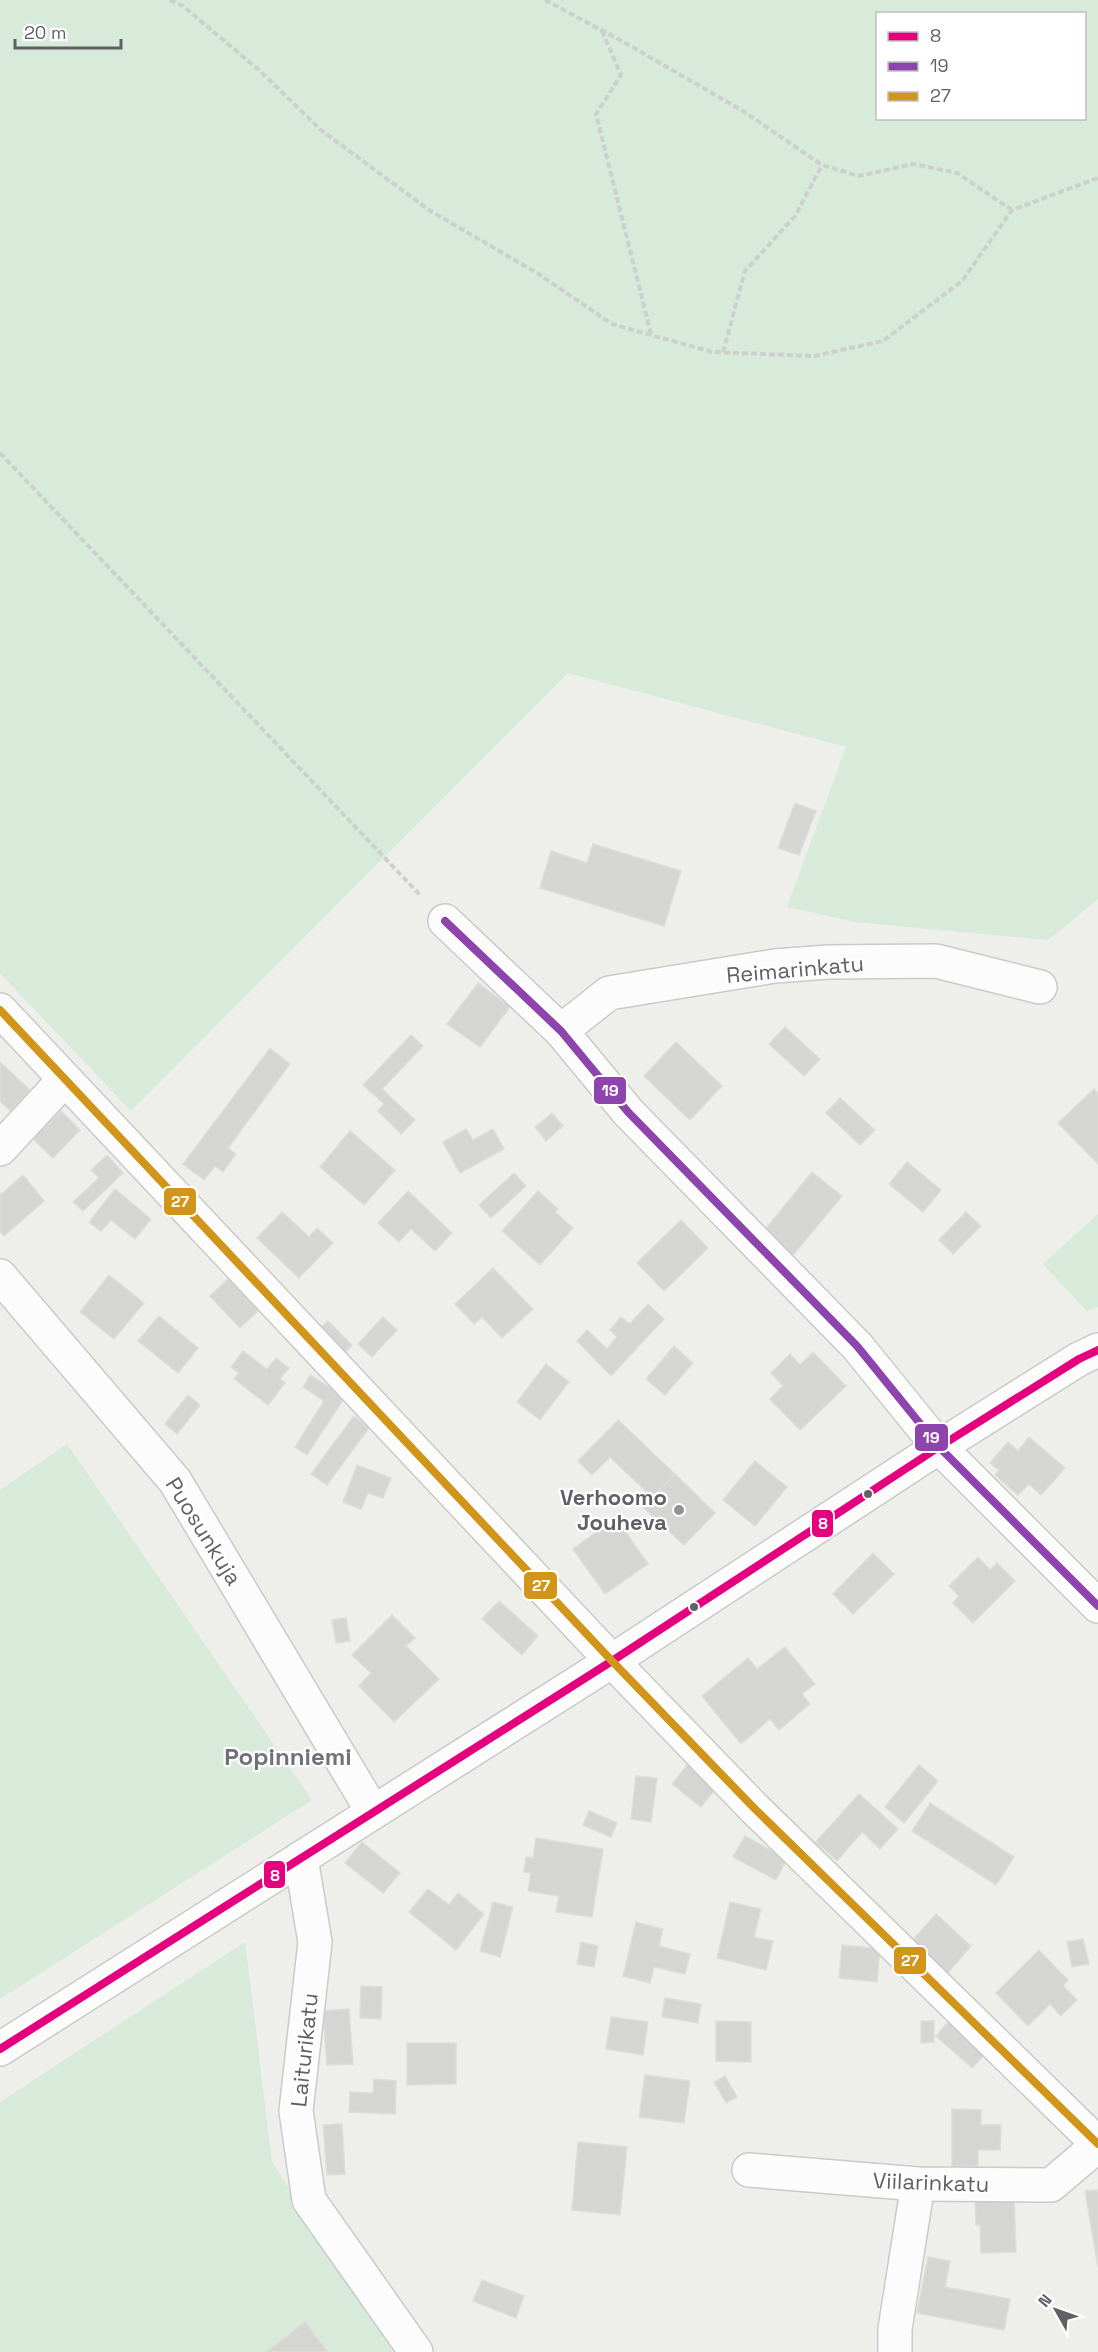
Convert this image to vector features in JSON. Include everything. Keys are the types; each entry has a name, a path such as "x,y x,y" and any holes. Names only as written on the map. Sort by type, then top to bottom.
{"street":[{"path":"445,921 561,1031 628,1112 856,1346 939,1447 1098,1606"},
{"name":"Reimarinkatu","path":"561,1031 609,993 786,965 828,962 936,961 1040,987"},
{"path":"0,1010 612,1661 754,1808 1098,2144"},
{"path":"0,1149 64,1080"},
{"name":"Puosunkuja","path":"0,1276 175,1481 374,1812"},
{"path":"0,2049 612,1661 939,1447 1079,1359 1098,1350"},
{"name":"Laiturikatu","path":"301,1857 315,1942 296,2110 309,2200 416,2352"},
{"name":"Viilarinkatu","path":"749,2170 918,2184 1051,2185 1098,2144"},
{"path":"895,2352 895,2329 918,2184"}],"path":[{"path":"170,0 183,6 260,71 321,130 429,210 537,273 612,324 712,352 814,356 883,341 962,281 1012,210 1098,178"},
{"path":"545,0 743,111 822,165 859,176 913,164 957,173 1012,210"},
{"path":"602,31 621,75 596,114 651,334"},
{"path":"723,352 745,271 795,216 822,165"},
{"path":"0,453 445,921"}],"green space":[{"path":"0,0 1098,0 1098,899 1048,940 855,922 787,907 846,747 568,673 131,1111 0,973"},
{"path":"1098,1214 1098,1307 1087,1311 1043,1264"},
{"path":"67,1444 312,1800 0,1999 0,1490"},
{"path":"245,1942 272,2162 393,2352 0,2352 0,2102"}],"building":[{"path":"795,803 816,811 799,855 778,848"},
{"path":"593,844 681,871 664,926 540,888 551,851 587,863"},
{"path":"478,983 510,1007 480,1047 447,1024"},
{"path":"785,1027 820,1059 804,1076 769,1044"},
{"path":"411,1035 423,1046 382,1089 415,1120 401,1134 378,1111 384,1104 363,1085"},
{"path":"676,1042 722,1086 690,1120 644,1076"},
{"path":"270,1048 290,1064 228,1148 236,1154 223,1172 215,1166 204,1180 183,1164"},
{"path":"0,1062 30,1090 10,1111 0,1101"},
{"path":"1094,1089 1098,1093 1098,1164 1058,1123"},
{"path":"840,1098 875,1130 860,1145 826,1113"},
{"path":"61,1111 80,1130 53,1158 33,1139"},
{"path":"552,1113 563,1126 546,1141 535,1127"},
{"path":"466,1129 473,1140 493,1129 504,1149 460,1173 443,1142"},
{"path":"350,1131 395,1170 364,1205 320,1167"},
{"path":"107,1155 123,1173 83,1211 73,1202 99,1178 91,1170"},
{"path":"907,1162 941,1190 923,1212 889,1184"},
{"path":"812,1172 842,1196 789,1260 760,1236"},
{"path":"514,1173 526,1186 491,1218 479,1205"},
{"path":"23,1175 44,1201 4,1236 0,1232 0,1195"},
{"path":"115,1189 151,1219 135,1239 111,1220 101,1231 89,1222"},
{"path":"408,1191 452,1233 435,1251 411,1229 399,1242 378,1223"},
{"path":"538,1191 558,1209 555,1212 573,1228 540,1265 502,1231"},
{"path":"282,1212 309,1237 317,1228 333,1243 299,1278 257,1238"},
{"path":"966,1212 981,1226 953,1254 939,1240"},
{"path":"681,1220 708,1248 664,1291 637,1263"},
{"path":"493,1268 533,1309 502,1338 482,1317 474,1324 455,1304"},
{"path":"109,1275 144,1303 114,1339 80,1312"},
{"path":"229,1278 259,1310 240,1328 210,1296"},
{"path":"648,1304 664,1319 611,1376 577,1341 587,1330 607,1349 617,1337 610,1330 621,1317 630,1324"},
{"path":"159,1316 198,1348 178,1373 138,1341"},
{"path":"383,1317 397,1330 372,1357 358,1344"},
{"path":"328,1321 352,1345 341,1357 316,1332"},
{"path":"674,1346 693,1363 665,1395 646,1379"},
{"path":"243,1351 267,1369 276,1358 289,1368 280,1379 285,1383 268,1405 234,1379 239,1373 231,1367"},
{"path":"813,1352 846,1386 800,1430 770,1399 783,1386 771,1373 790,1354 800,1365"},
{"path":"546,1364 569,1382 540,1420 517,1402"},
{"path":"310,1375 345,1397 307,1455 295,1447 324,1401 303,1387"},
{"path":"188,1395 200,1405 177,1434 165,1424"},
{"path":"354,1416 369,1428 327,1485 311,1474"},
{"path":"618,1420 675,1474 652,1497 610,1457 592,1475 578,1461"},
{"path":"1029,1437 1065,1468 1041,1495 1029,1484 1018,1495 995,1475 999,1470 990,1463 1008,1442 1018,1451"},
{"path":"755,1461 787,1487 755,1526 723,1500"},
{"path":"357,1465 391,1478 383,1498 368,1493 361,1509 343,1502"},
{"name":"Verhoomo Jouheva","path":"675,1474 715,1513 684,1545 643,1507"},
{"path":"616,1518 648,1564 605,1594 573,1549"},
{"path":"873,1553 894,1574 853,1614 833,1594"},
{"path":"978,1557 990,1570 997,1563 1015,1581 973,1623 953,1603 959,1596 949,1586"},
{"path":"499,1601 538,1636 522,1655 482,1619"},
{"path":"392,1615 415,1638 406,1646 439,1679 394,1722 359,1686 371,1673 352,1655"},
{"path":"346,1618 350,1641 336,1643 332,1620"},
{"path":"785,1647 815,1684 802,1694 810,1704 779,1730 770,1719 741,1744 702,1696 748,1658 757,1669"},
{"path":"688,1764 717,1787 701,1807 672,1784"},
{"path":"919,1765 938,1781 904,1823 885,1807"},
{"path":"636,1776 657,1778 651,1822 631,1819"},
{"path":"859,1794 898,1829 880,1849 862,1832 837,1861 816,1842"},
{"path":"930,1803 1014,1857 996,1885 912,1831"},
{"path":"589,1811 617,1823 611,1837 583,1825"},
{"path":"745,1836 787,1859 776,1880 733,1857"},
{"path":"536,1838 603,1849 592,1917 556,1912 559,1896 528,1891 531,1873 524,1872 526,1857 533,1858"},
{"path":"362,1842 400,1873 383,1893 345,1863"},
{"path":"428,1889 449,1905 458,1893 484,1914 456,1950 409,1912"},
{"path":"493,1902 513,1907 500,1957 480,1951"},
{"path":"730,1902 761,1909 754,1937 773,1941 766,1970 717,1958"},
{"path":"936,1914 971,1946 946,1975 910,1943"},
{"path":"636,1922 663,1929 659,1946 690,1954 685,1974 654,1967 650,1983 623,1976"},
{"path":"1083,1939 1089,1964 1072,1967 1067,1942"},
{"path":"581,1942 598,1946 594,1967 577,1964"},
{"path":"842,1945 880,1949 877,1982 839,1978"},
{"path":"1039,1950 1068,1980 1063,1986 1077,2000 1061,2016 1050,2004 1028,2026 996,1993"},
{"path":"361,1986 382,1987 381,2019 360,2018"},
{"path":"665,1998 701,2004 698,2023 662,2017"},
{"path":"349,2009 353,2064 327,2065 323,2011"},
{"path":"611,2017 648,2022 643,2055 606,2049"},
{"path":"716,2021 751,2022 751,2062 716,2061"},
{"path":"921,2021 934,2021 934,2042 921,2043"},
{"path":"948,2022 984,2055 972,2068 936,2036"},
{"path":"407,2043 456,2043 456,2084 407,2085"},
{"path":"645,2075 690,2081 684,2123 639,2117"},
{"path":"725,2076 737,2097 726,2103 714,2082"},
{"path":"374,2079 396,2081 395,2114 349,2112 350,2092 373,2093"},
{"path":"952,2109 981,2110 981,2125 1001,2125 1000,2150 978,2150 978,2166 952,2166"},
{"path":"342,2124 345,2174 327,2175 323,2125"},
{"path":"578,2142 627,2147 620,2215 572,2210"},
{"path":"1098,2190 1098,2267 1085,2191"},
{"path":"1014,2196 1016,2252 981,2253 980,2225 976,2225 975,2198"},
{"path":"928,2257 950,2261 945,2287 1010,2299 1004,2330 917,2313"},
{"path":"482,2280 524,2296 516,2318 473,2301"},
{"path":"305,2322 328,2352 266,2352"}],"transit line":[{"name":"19","path":"445,921 561,1031 628,1112 857,1346 939,1447 1098,1606"},
{"name":"27","path":"0,1010 612,1661 754,1808 1098,2144"},
{"name":"8","path":"0,2049 612,1661 939,1447 1079,1359 1098,1350"}],"place":[{"name":"Verhoomo Jouheva","path":"679,1510"}],"district":[{"name":"Popinniemi","path":"288,1756"}]}
